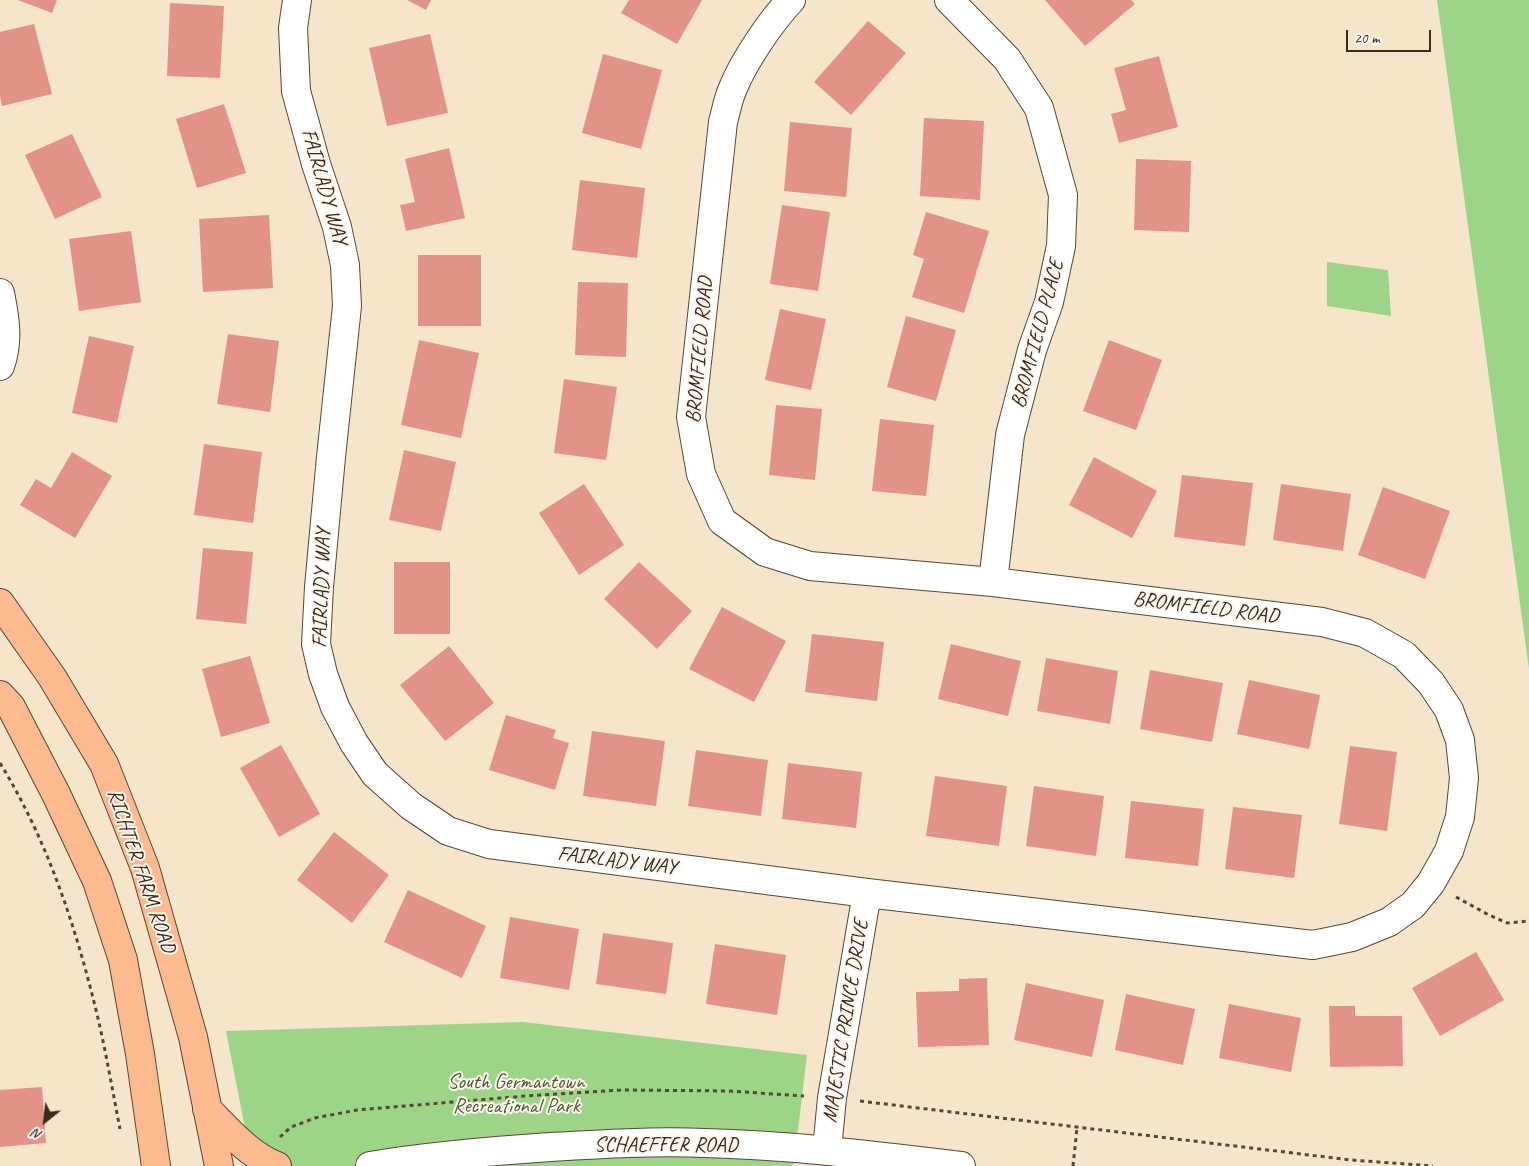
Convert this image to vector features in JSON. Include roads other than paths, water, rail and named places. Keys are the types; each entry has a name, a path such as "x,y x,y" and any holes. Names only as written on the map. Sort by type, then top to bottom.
{"main road":[{"name":"RICHTER FARM ROAD","path":"0,603 52,677 104,764 145,868 193,1037 219,1166"},
{"path":"0,695 11,707 56,794 97,881 123,960 140,1054 156,1166"},
{"path":"208,1109 240,1142 262,1160 277,1166"}],"street":[{"name":"FAIRLADY WAY","path":"297,0 293,28 296,91 316,164 337,227 345,265 347,306 330,466 316,644 323,674 336,707 354,743 375,774 411,806 448,831 489,844 867,893"},
{"name":"BROMFIELD ROAD","path":"791,0 778,14 748,60 733,88 723,122 691,417 700,474 722,521 765,552 810,566 994,582 1322,622 1365,633 1404,655 1436,689 1449,710 1460,740 1464,778 1460,817 1449,851 1431,884 1413,905 1389,922 1352,937 1313,945 867,893"},
{"name":"BROMFIELD PLACE","path":"949,0 1007,59 1038,108 1063,195 1061,246 1049,302 1032,350 1010,435 994,582"},
{"path":"0,293 6,325 3,359 0,366"},
{"name":"MAJESTIC PRINCE DRIVE","path":"827,1150 832,1098 867,893"},
{"name":"SCHAEFFER ROAD","path":"370,1166 413,1159 517,1150 610,1144 705,1142 827,1150 961,1166"}],"park label":[{"name":"South Germantown Recreational Park","path":"516,1094"}]}
